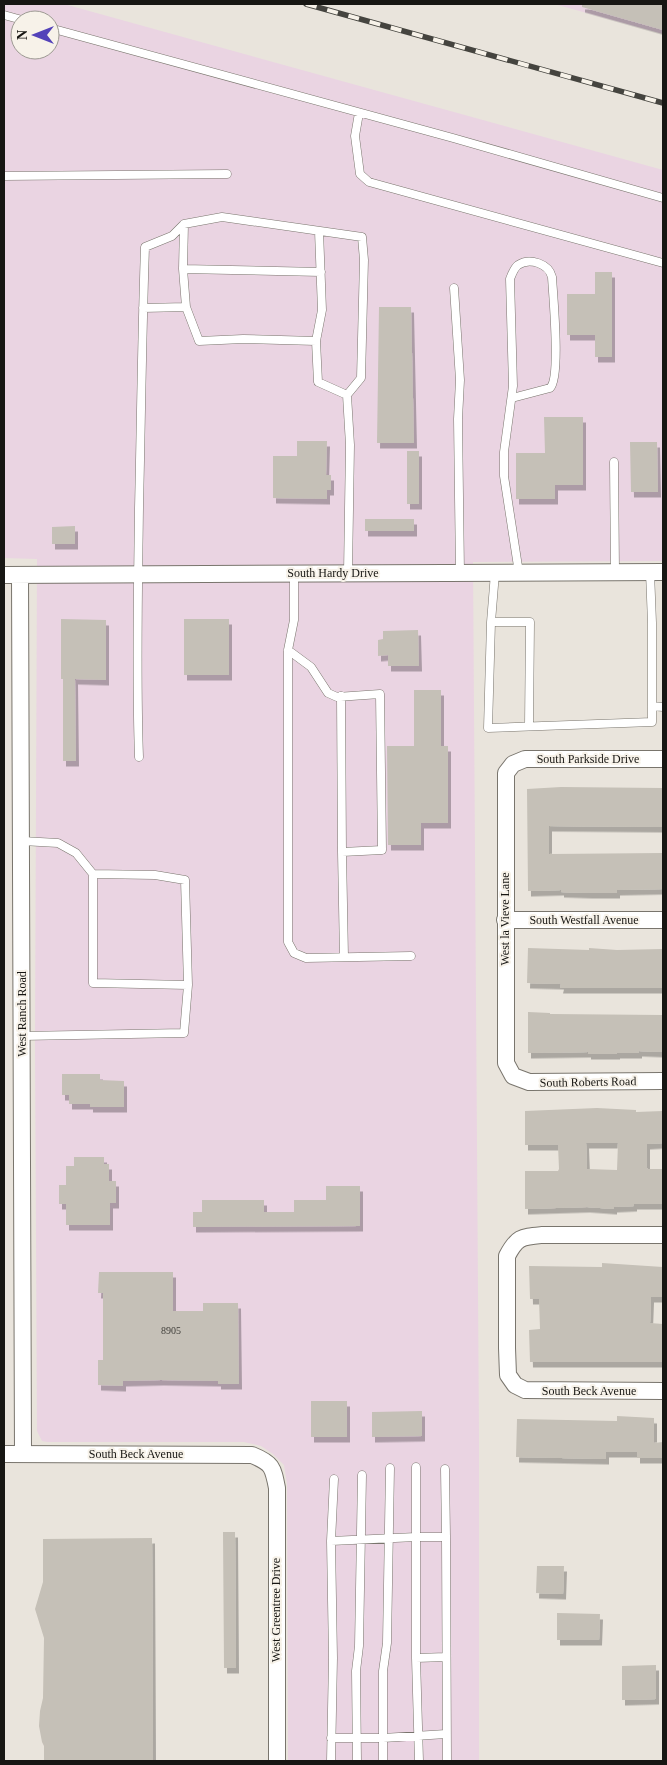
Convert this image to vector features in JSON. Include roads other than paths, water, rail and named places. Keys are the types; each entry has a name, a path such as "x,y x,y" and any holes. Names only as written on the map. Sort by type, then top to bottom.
{"street":[{"name":"South Hardy Drive","path":"4,575 657,572"},
{"name":"West Ranch Road","path":"20,575 23,1454"},
{"name":"South Parkside Drive","path":"513,764 525,759 663,759"},
{"name":"West la Vieve Lane","path":"513,764 506,773 505,920 506,1063 513,1076"},
{"name":"South Westfall Avenue","path":"505,920 663,920"},
{"name":"South Roberts Road","path":"513,1076 530,1082 663,1081"},
{"name":"South Beck Avenue","path":"663,1235 542,1235 523,1237 514,1242 508,1256 507,1348 508,1376 515,1385 525,1390 663,1391"},
{"name":"South Beck Avenue","path":"4,1454 252,1455 268,1462"},
{"name":"West Greentree Drive","path":"268,1462 274,1471 277,1488 277,1761"}],"lane":[{"path":"60,31 663,198"},
{"path":"360,113 355,136 360,174 369,182 663,263"},
{"path":"4,176 227,174"},
{"path":"139,757 137,684 138,573 145,247 172,236 184,224 222,217 362,237 364,260 361,378 347,395 350,445 348,573"},
{"path":"184,224 183,269 186,307 198,341 243,339 316,341"},
{"path":"319,231 322,310 316,341 318,382 347,395"},
{"path":"512,398 550,388 553,385 555,374 552,277 551,272 539,263 531,262 518,265 513,270 510,279 513,386 504,452 504,476 519,572"},
{"path":"183,269 321,272"},
{"path":"454,288 460,380 458,419 460,573"},
{"path":"143,308 186,307"},
{"path":"614,462 615,572"},
{"path":"495,572 491,622 488,728 652,722 652,623 657,572"},
{"path":"294,573 294,620 288,650 288,942 294,953 306,958 412,956"},
{"path":"491,622 530,622 529,726"},
{"path":"288,650 311,668 328,693 337,697 380,694 382,850 342,852"},
{"path":"341,696 344,957"},
{"path":"652,706 663,706"},
{"path":"22,841 58,843 76,853 94,874 94,983 188,985"},
{"path":"22,1036 184,1034 188,985 185,880 155,875 94,874"},
{"path":"416,1467 416,1658 419,1761"},
{"path":"382,1761 383,1671 387,1644 390,1538 390,1468"},
{"path":"445,1469 447,1761"},
{"path":"357,1761 356,1671 360,1646 362,1475"},
{"path":"331,1761 333,1658 331,1540 334,1479"},
{"path":"331,1540 446,1537"},
{"path":"416,1658 446,1657"},
{"path":"331,1738 383,1738 446,1734"}],"railway":[{"path":"306,4 663,103"}]}
